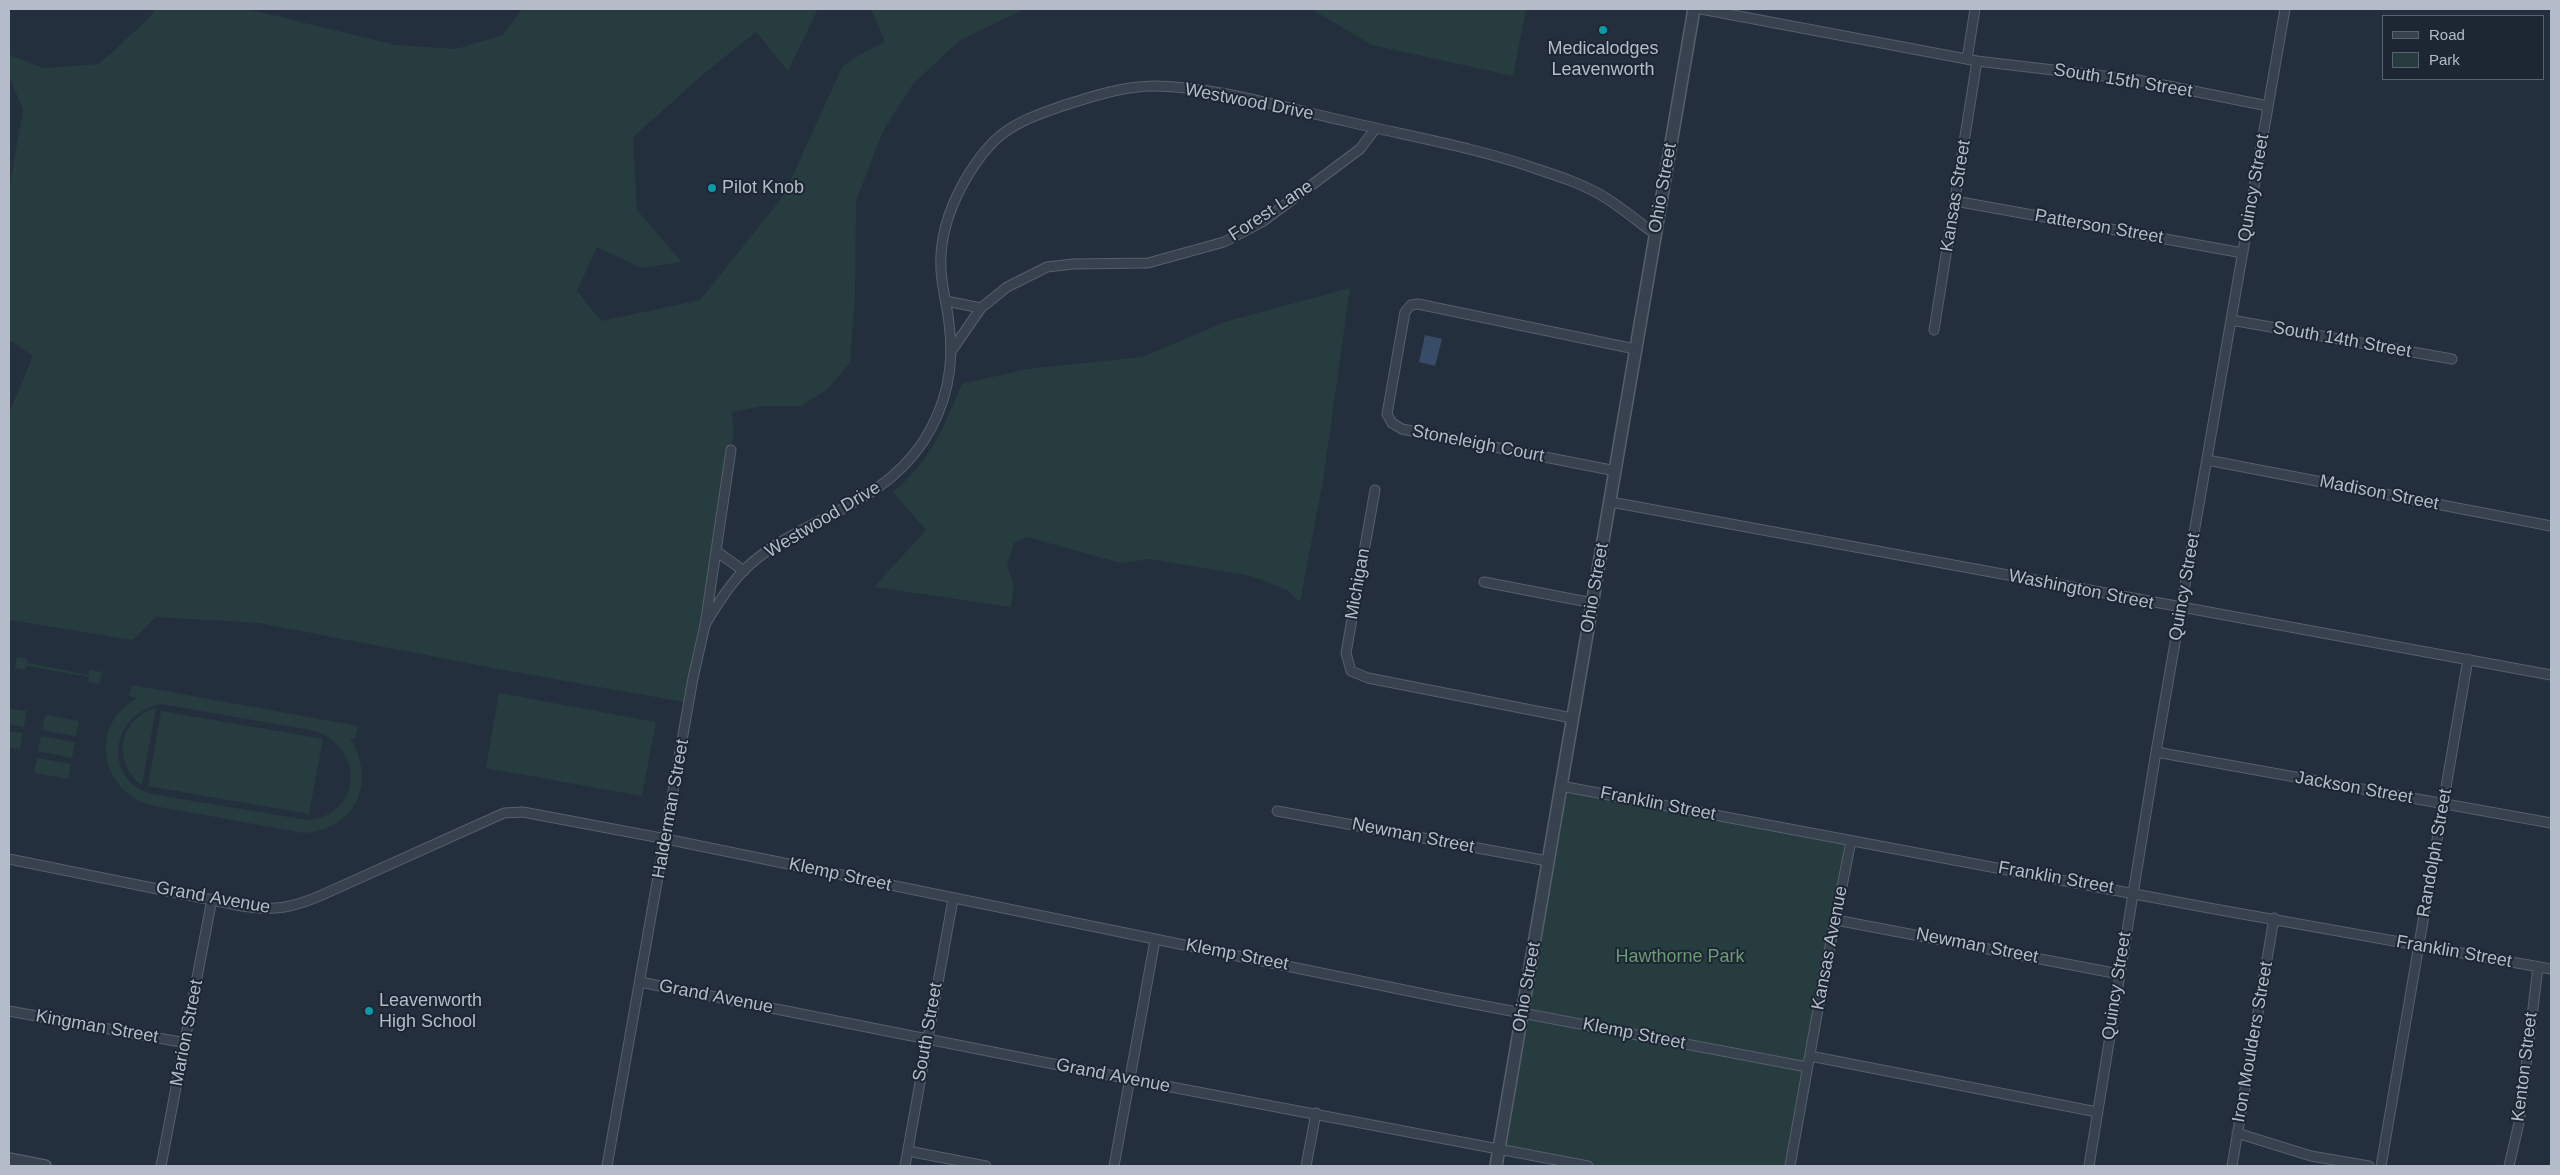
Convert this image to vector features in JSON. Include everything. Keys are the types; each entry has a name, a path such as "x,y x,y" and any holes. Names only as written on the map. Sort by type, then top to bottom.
{"street":[{"name":"Ohio Street","path":"1496,1166 1694,9"},
{"path":"1701,9 1967,59 1975,9"},
{"name":"Quincy Street","path":"2089,1166 2156,752 2285,9"},
{"name":"South 15th Street","path":"1967,59 2138,80 2268,106"},
{"name":"Kansas Street","path":"1934,330 1977,61"},
{"name":"Westwood Drive","path":"705,625 718,603 744,571 776,545 854,504 886,484 912,457 933,426 948,388 952,350 941,270 942,244 950,211 971,169 991,141 1023,120 1096,95 1152,86 1206,90 1376,128 1422,136 1514,161 1566,178 1601,195 1654,234"},
{"name":"Forest Lane","path":"952,350 981,308 1007,287 1047,267 1073,264 1148,263 1224,242 1262,222 1360,149 1376,128"},
{"name":"Patterson Street","path":"1955,201 2243,253"},
{"path":"946,301 981,308"},
{"name":"Stoneleigh Court","path":"1616,472 1402,429 1392,422 1387,414 1405,312 1411,305 1418,304 1636,349"},
{"name":"South 14th Street","path":"2231,320 2452,359"},
{"name":"Halderman Street","path":"607,1166 693,678 705,625 731,450"},
{"name":"Madison Street","path":"2207,460 2551,526"},
{"name":"Michigan","path":"1374,490 1346,653 1348,664 1355,674 1572,718"},
{"name":"Washington Street","path":"1610,502 2182,609 2551,675"},
{"path":"716,551 744,571"},
{"path":"1484,582 1592,603"},
{"name":"Randolph Street","path":"2381,1166 2468,659"},
{"name":"Jackson Street","path":"2156,752 2551,823"},
{"name":"Franklin Street","path":"1561,786 2134,892 2208,908 2274,918 2551,969"},
{"name":"Newman Street","path":"1277,811 1548,861"},
{"name":"Grand Avenue","path":"9,859 264,909 295,906 504,813 523,812 666,839"},
{"name":"Klemp Street","path":"666,839 1155,940 1807,1068"},
{"name":"Kansas Avenue","path":"1810,1056 1851,841"},
{"name":"Marion Street","path":"161,1166 212,899"},
{"name":"South Street","path":"905,1166 926,1039 953,899"},
{"name":"Iron Moulders Street","path":"2232,1166 2274,918"},
{"name":"Newman Street","path":"1836,920 2119,974"},
{"path":"1114,1166 1155,940"},
{"name":"Kenton Street","path":"2510,1166 2519,1123 2538,967"},
{"name":"Grand Avenue","path":"640,982 1129,1079 1588,1166"},
{"name":"Kingman Street","path":"9,1011 186,1043"},
{"path":"1790,1166 1810,1056 2097,1112"},
{"path":"1306,1166 1316,1113"},
{"path":"2237,1133 2311,1156 2369,1166"},
{"path":"908,1151 986,1166"},
{"path":"9,1159 45,1166"}],"green space":[{"path":"156,9 247,9 396,45 456,49 503,35 522,9 818,9 788,71 756,32 707,71 633,137 637,210 682,262 641,268 597,247 577,291 601,321 700,300 784,195 842,67 866,51 885,42 871,9 1024,9 959,41 913,84 883,131 856,201 855,297 850,363 827,390 800,406 764,406 732,412 734,431 689,703 259,623 156,617 133,640 9,620 9,413 33,356 9,340 9,189 23,110 9,75 9,55 44,68 99,64 147,20"},
{"path":"1311,9 1526,9 1513,76 1372,45"},
{"path":"1350,288 1323,481 1300,602 1287,590 1251,576 1151,559 1120,563 1027,537 1014,543 1007,566 1014,585 1011,607 874,587 926,530 893,492 927,456 942,429 962,384 1027,369 1142,357 1228,321"},
{"path":"17,657 28,659 27,663 89,675 90,670 102,672 99,684 88,682 89,677 27,666 26,670 15,668"},
{"path":"132,685 358,726 355,738 350,738 358,754 362,770 361,786 357,800 349,813 337,823 322,830 304,833 154,806 136,799 122,788 112,773 106,758 106,741 111,725 121,710 137,698 129,696","holes":["161,704 311,730 329,737 341,749 348,763 351,778 348,793 339,806 326,816 307,820 156,795 139,788 127,778 120,764 118,749 122,734 130,721 143,710"]},
{"path":"499,693 656,722 642,796 486,768"},
{"path":"9,708 27,711 24,727 9,724"},
{"path":"156,708 142,785 132,775 126,765 123,753 124,742 127,731 134,721 144,713"},
{"path":"161,711 323,739 309,814 148,786"},
{"path":"45,715 79,721 76,736 42,730"},
{"path":"9,731 23,733 20,749 9,747"},
{"path":"41,736 75,742 72,758 38,751"},
{"path":"37,758 71,764 68,779 34,773"},
{"name":"Hawthorne Park","path":"1561,786 1851,841 1790,1166 1588,1166 1499,1148"}],"water":[{"path":"1425,335 1442,339 1435,366 1419,362"}],"place":[{"name":"Medicalodges Leavenworth","path":"1603,30"},
{"name":"Pilot Knob","path":"712,188"},
{"name":"Leavenworth High School","path":"369,1011"}]}
